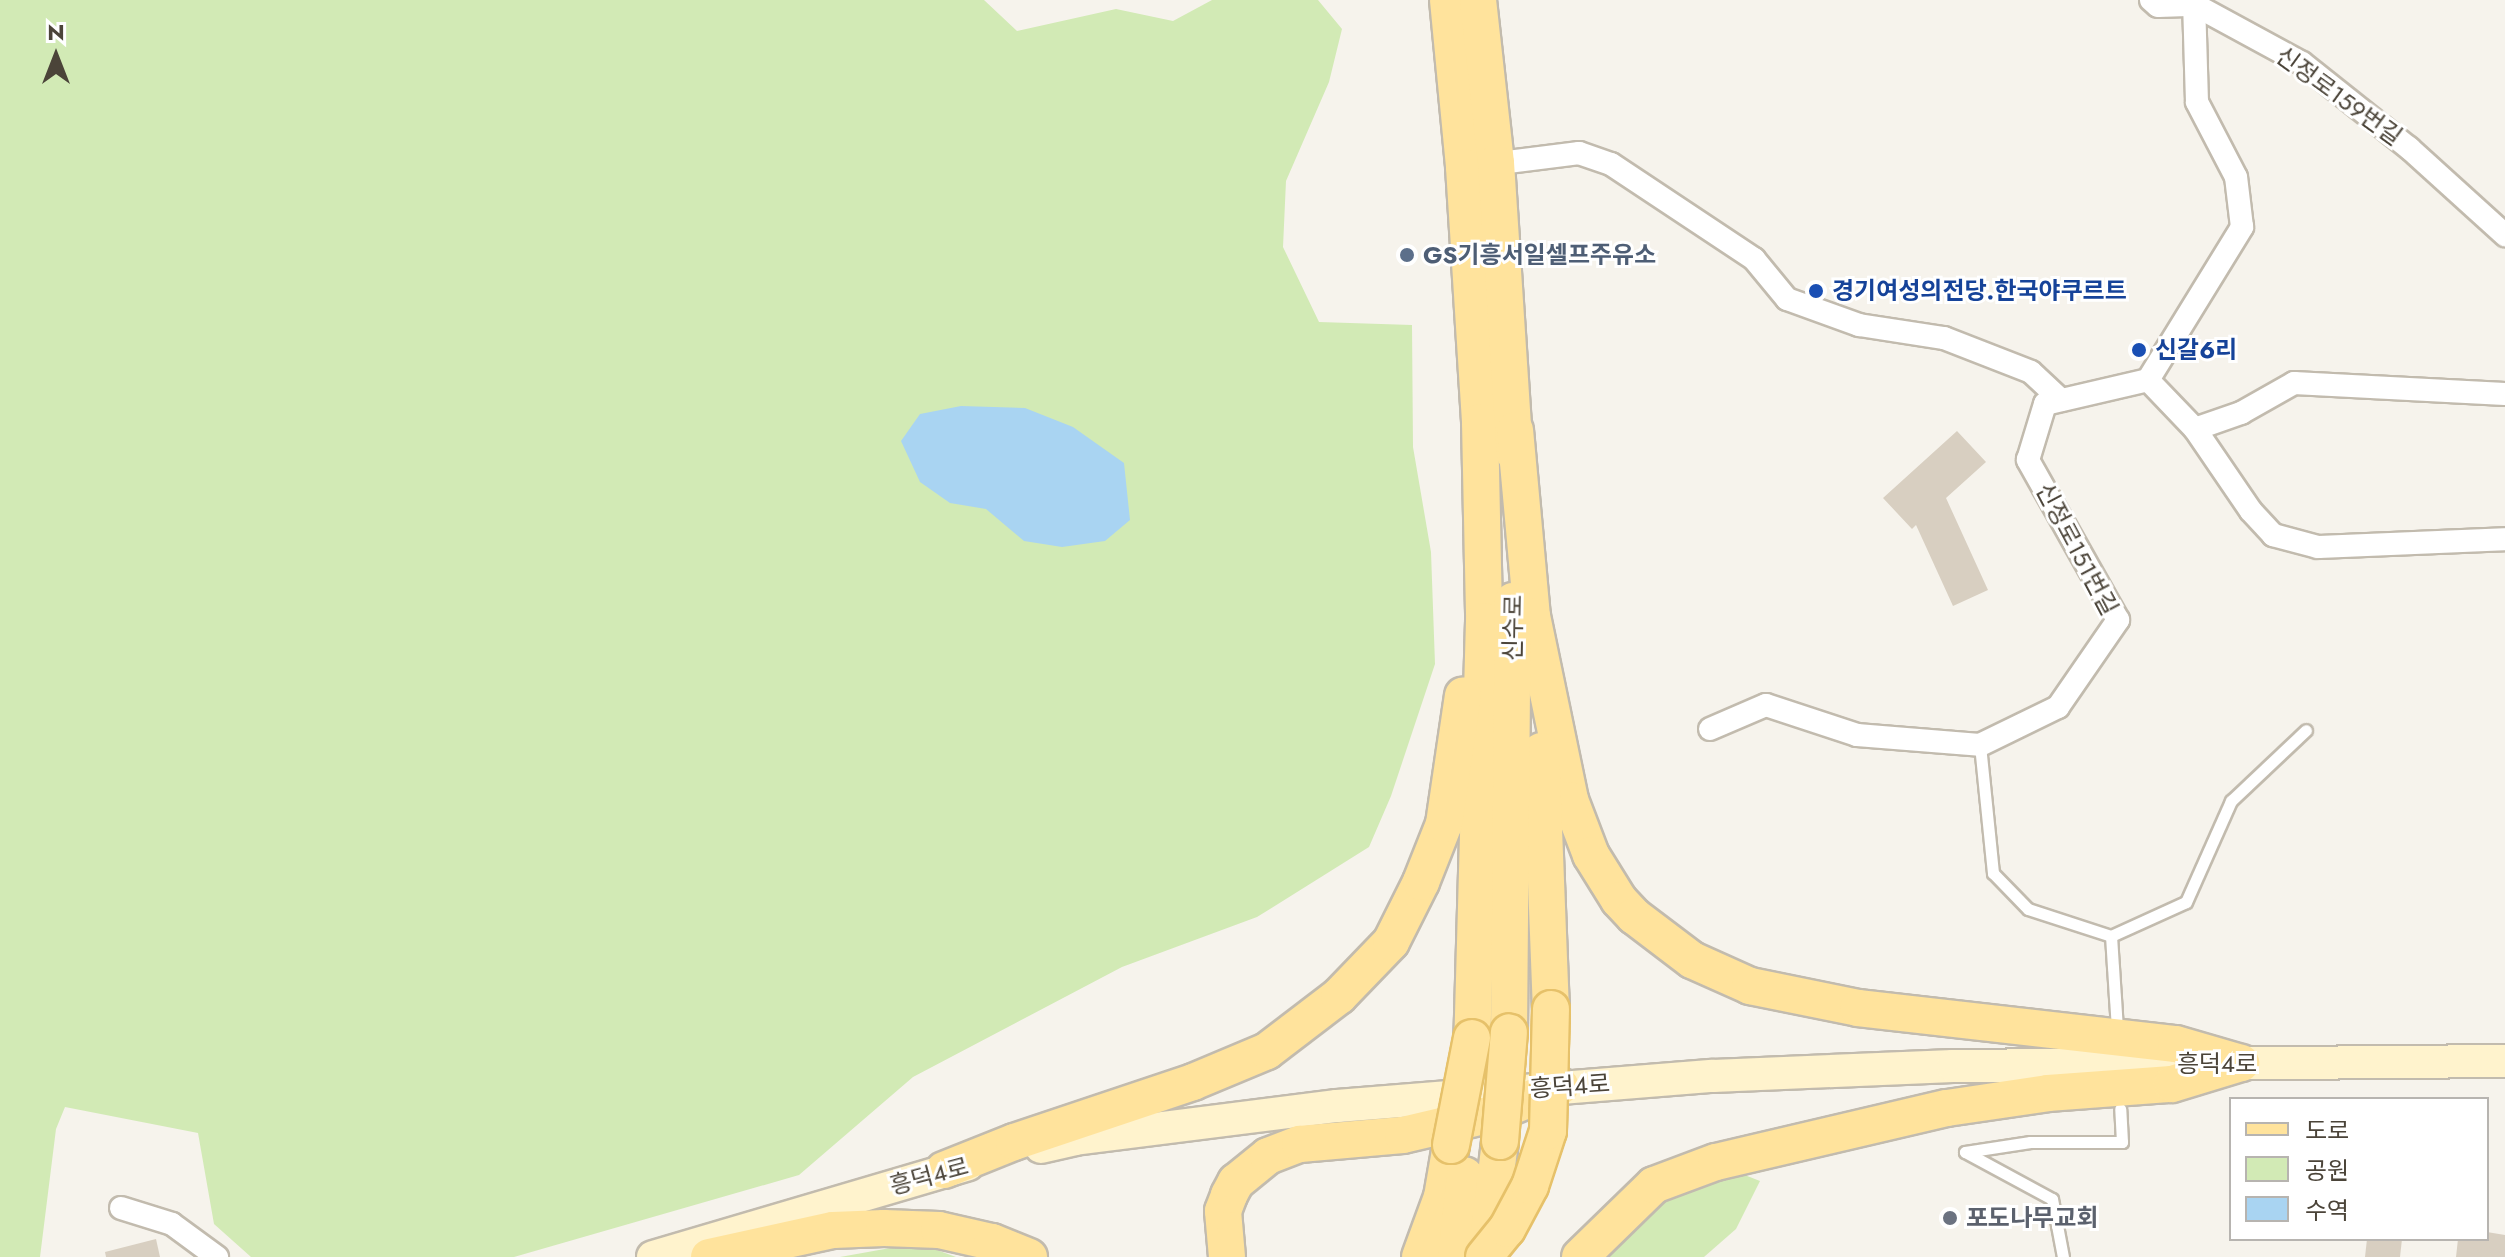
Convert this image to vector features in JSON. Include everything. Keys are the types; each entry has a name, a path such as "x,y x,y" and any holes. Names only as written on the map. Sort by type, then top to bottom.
{"main road":[{"name":"신수로","path":"1448,0 1480,165 1515,430 1509,1032 1473,1143 1456,1257"},
{"name":"신수로","path":"1478,0 1484,621 1472,1038 1473,1143 1485,1257"},
{"path":"1485,1257 1507,1229 1530,1186 1548,1131 1551,1009 1546,827 1532,616 1515,430"},
{"path":"1532,616 1570,800 1587,845 1619,900 1634,916 1692,960 1750,986 1858,1008 2176,1044 2241,1063"},
{"path":"944,1170 1014,1142 1193,1082 1267,1051 1339,996 1391,942 1444,824 1462,699 1484,621"},
{"path":"1580,1257 1654,1185 1716,1162 1947,1108 2048,1093 2172,1084 2241,1063"},
{"path":"1227,1257 1223,1211 1229,1195 1236,1182 1268,1156 1300,1144 1403,1135 1483,1116 1561,1086"},
{"path":"1420,1257 1442,1197 1473,1143"},
{"path":"709,1257 833,1230 884,1228 939,1230 992,1242 1029,1257"}],"street":[{"name":"신정로159번길","path":"2151,0 2158,6 2194,2 2302,63 2409,148 2505,235"},
{"path":"1480,165 1579,153 1611,164 1754,259 1787,299 1859,325 1944,338 2031,372 2061,400 2148,380 2242,227 2236,177 2197,102 2194,2"},
{"path":"2148,380 2195,429 2251,511 2273,535 2318,547 2505,539"},
{"path":"2195,429 2241,413 2294,383 2505,394"},
{"name":"신정로151번길","path":"1980,745 2058,707 2118,620 2028,460 2045,404 2061,400"},
{"path":"1710,729 1766,705 1857,735 1980,745"},
{"name":"흥덕4로","path":"653,1257 944,1170 1075,1139 1195,1122 1561,1086 1953,1066 2505,1061"},
{"path":"121,1208 172,1224 217,1257"}],"lane":[{"path":"1980,745 1993,873 2028,909 2111,936 2186,902 2231,801 2306,730"},
{"path":"2111,936 2117,1029"},
{"path":"2063,1257 2052,1199 1965,1152 2030,1142 2122,1142 2120,1109"}],"green space":[{"path":"0,0 984,0 1017,31 1116,9 1173,21 1212,0 1318,0 1342,29 1329,82 1286,181 1283,247 1319,322 1412,325 1413,447 1431,552 1435,664 1391,796 1369,847 1257,917 1122,967 913,1077 799,1175 514,1257 251,1257 214,1224 198,1133 65,1107 56,1129 40,1257 0,1257"},
{"path":"1732,1170 1760,1181 1736,1229 1704,1257 1600,1257 1679,1186"},
{"path":"918,1243 956,1257 840,1257"}],"water":[{"path":"961,406 1025,408 1073,427 1124,463 1130,520 1105,541 1062,547 1024,541 986,509 950,503 920,482 901,441 920,414"}],"building":[{"path":"1957,431 1986,462 1946,498 1988,590 1953,606 1916,525 1912,529 1883,498"},
{"path":"2489,1232 2505,1235 2505,1257 2456,1257 2458,1241 2489,1241"},
{"path":"156,1239 160,1257 106,1257 105,1252"},
{"path":"2367,1241 2402,1241 2400,1257 2365,1257"}],"place":[{"name":"GS기흥서일셀프주유소","path":"1407,255"},
{"name":"경기여성의전당.한국야쿠르트","path":"1816,291"},
{"name":"신갈6리","path":"2139,350"},
{"name":"포도나무교회","path":"1950,1218"}]}
